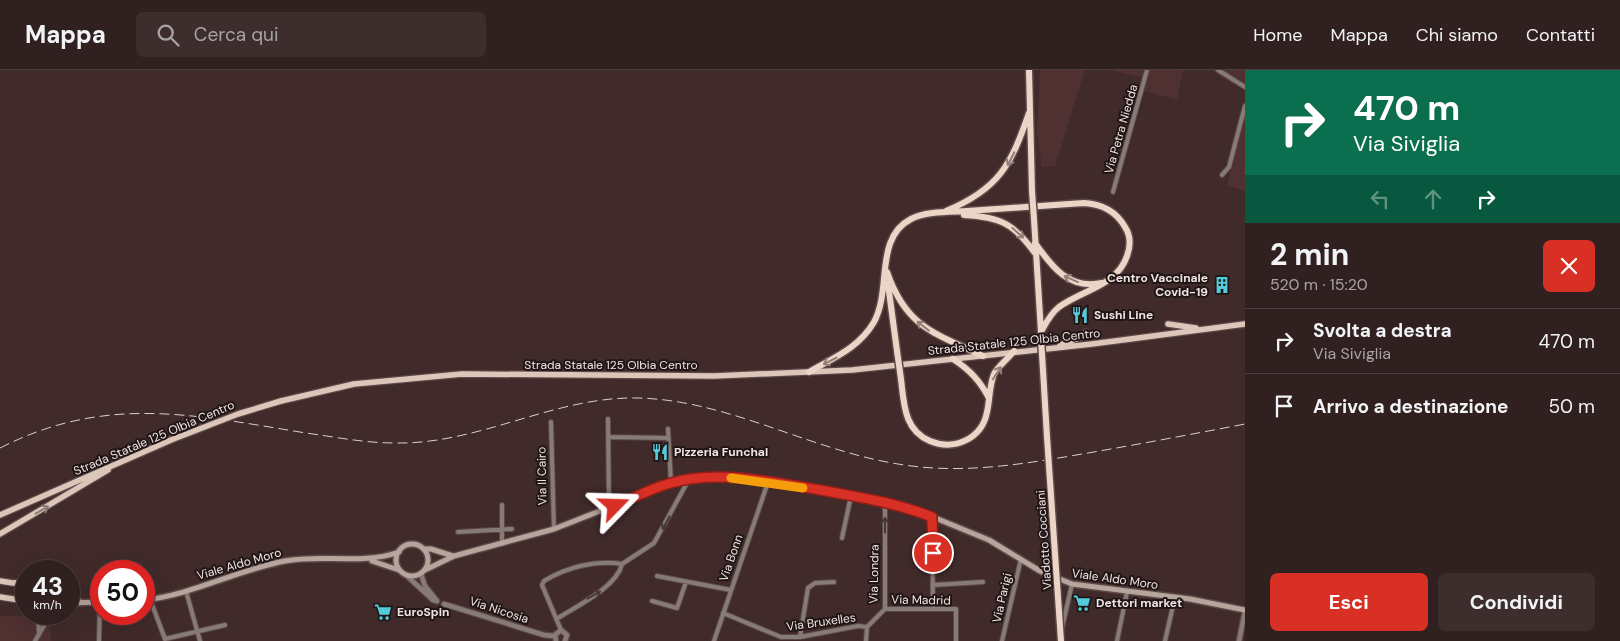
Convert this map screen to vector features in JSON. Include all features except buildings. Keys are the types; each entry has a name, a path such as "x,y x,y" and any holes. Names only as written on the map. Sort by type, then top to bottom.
{"highway":[{"name":"Viadotto Cocciani","path":"1029,70 1035,256 1060,641"},
{"path":"941,213 971,200 1005,171 1029,113"},
{"path":"809,372 850,348 866,333 875,320 882,299 888,246 893,235 911,218 941,213 1096,204 1110,209 1117,215 1130,234 1129,249 1124,266 1106,282 1058,308 1051,315 1041,335"},
{"path":"941,213 994,219 1021,234 1035,256"},
{"path":"1036,243 1057,271 1069,280 1086,285 1100,283 1116,274"},
{"path":"886,271 905,414 912,428 924,439 940,445 953,446 968,440 980,428 987,414 990,385 996,372 1014,351"},
{"path":"886,271 895,294 919,324 940,338 983,356"},
{"path":"953,360 977,378 989,400"}],"main road":[{"path":"1168,324 1201,330"},
{"name":"Strada Statale 125 Olbia Centro","path":"0,516 124,460 226,418 281,400 354,384 462,374 704,376 809,372 953,360 1245,324"},
{"path":"1056,347 1073,339 1082,338 1086,332"},
{"path":"0,534 124,460"},
{"name":"Viale Aldo Moro","path":"423,572 454,556 554,529 671,483 725,477 885,501 990,540 1040,571 1072,584 1175,597 1245,610"},
{"path":"424,549 428,559 423,572 411,576 406,575 400,570 396,560 399,552 410,544 454,556"},
{"name":"Viale Aldo Moro","path":"155,598 186,591 277,562 300,559 376,558 399,552"},
{"name":"Viale Aldo Moro","path":"342,558 376,561 400,570"},
{"path":"0,580 15,583"},
{"path":"0,597 15,599"},
{"path":"80,602 90,602"}],"street":[{"name":"Via Petra Niedda","path":"1113,192 1147,70"},
{"path":"1218,70 1245,86"},
{"path":"1222,174 1229,167 1245,106"},
{"path":"608,419 609,508"},
{"name":"Via Il Cairo","path":"552,422 554,529"},
{"path":"668,429 671,483"},
{"path":"609,437 668,438"},
{"path":"556,639 561,630 558,618 542,585 544,581 564,569 592,564 622,564 654,543 688,480"},
{"name":"Via Bonn","path":"714,641 768,482"},
{"path":"842,538 851,496"},
{"name":"Via Londra","path":"867,627 885,609 885,501"},
{"path":"502,504 502,544"},
{"path":"932,517 933,609"},
{"path":"458,532 512,529"},
{"name":"Via Parigi","path":"1002,641 1021,559"},
{"path":"558,618 605,589 621,572 622,564"},
{"path":"423,572 425,586 437,601"},
{"name":"Via Nicosia","path":"406,575 433,600 556,639"},
{"path":"657,576 731,590"},
{"path":"652,601 677,608 686,582"},
{"path":"800,637 808,588 815,583 834,582"},
{"path":"933,585 983,582"},
{"path":"1060,641 1072,584"},
{"path":"186,591 200,641"},
{"path":"1117,641 1127,592"},
{"path":"1165,641 1175,597"},
{"name":"Via Madrid","path":"885,609 956,609 956,641"},
{"path":"1239,641 1245,610"},
{"path":"155,613 165,640 225,625"},
{"name":"Via Bruxelles","path":"723,613 781,639 858,626 867,627"},
{"path":"36,639 39,625"},
{"path":"36,639 44,625"},
{"path":"100,625 100,641"},
{"path":"866,641 867,627"},
{"path":"561,630 566,633 566,641"}],"shaded area":[{"path":"1040,70 1085,70 1055,166 1042,167 1037,133"},
{"path":"1111,70 1183,70 1177,100 1141,90 1143,78"},
{"path":"1212,70 1245,70 1245,90 1221,77"},
{"path":"1245,115 1245,191 1227,186"},
{"path":"0,616 15,616 15,625 50,625 51,641 0,641"}],"railway":[{"path":"0,448 39,431 77,420 114,415 151,414 226,420 361,441 383,443 425,442 456,437 576,404 607,399 638,398 704,407 833,448 898,464 922,467 969,468 1040,461 1245,424"}],"slow traffic":[{"path":"731,478 803,488"}],"place":[{"name":"Centro Vaccinale Covid-19","path":"1222,285"},
{"name":"Sushi Line","path":"1080,315"},
{"name":"Pizzeria Funchal","path":"660,452"},
{"name":"Dettori market","path":"1082,603"},
{"name":"EuroSpin","path":"383,612"}],"route":[{"path":"615,506 671,483 682,481 725,477 768,482 885,501 906,506 932,517 933,553"}]}
